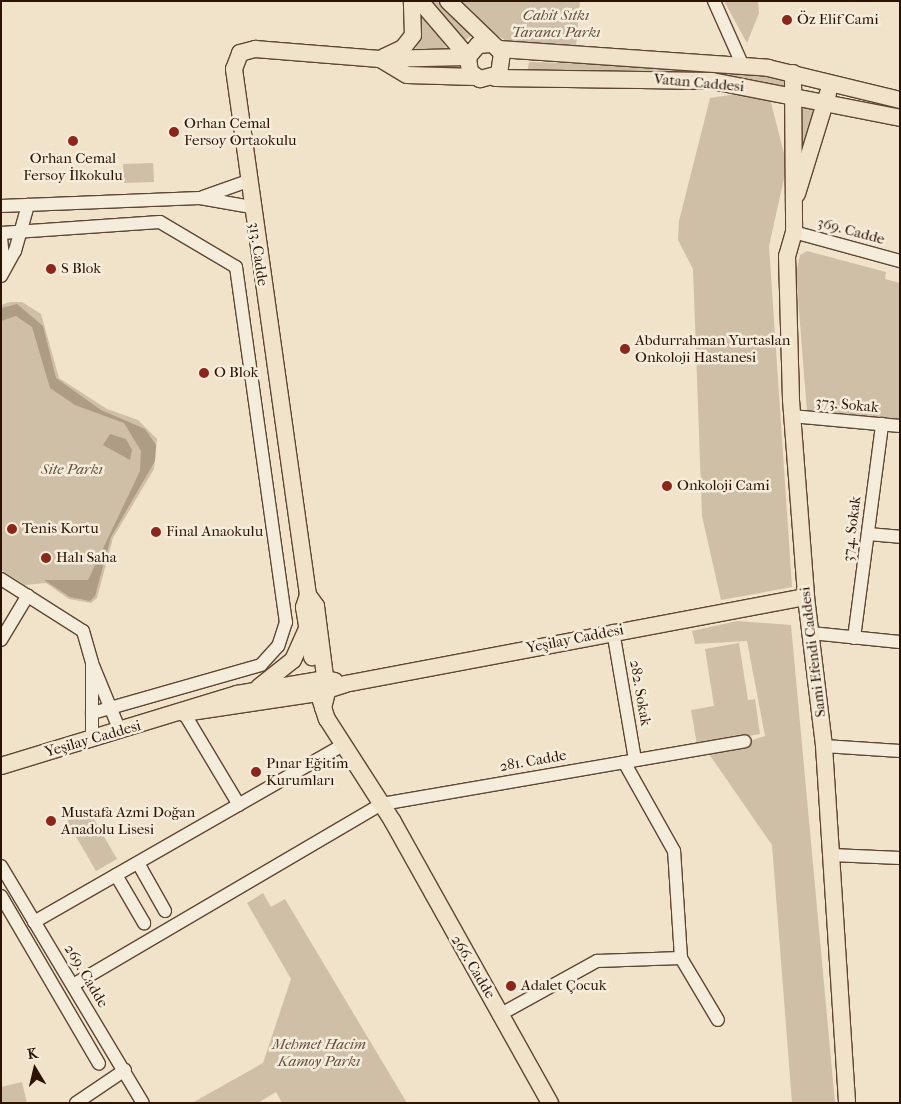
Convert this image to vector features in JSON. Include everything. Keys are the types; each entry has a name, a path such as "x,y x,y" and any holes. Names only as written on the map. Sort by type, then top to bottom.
{"main road":[{"path":"380,60 403,48 413,35 412,1"},
{"path":"420,1 468,56 468,67 475,77"},
{"path":"448,1 495,46 504,65 495,78"},
{"path":"468,56 478,45 495,46"},
{"name":"Vatan Caddesi","path":"495,46 743,66 793,73 830,81 900,100"},
{"name":"313. Cadde","path":"322,689 307,629 304,608 308,595 251,207 234,69 240,53 255,49 380,60 468,56"},
{"name":"313. Cadde","path":"380,60 407,75 475,77"},
{"name":"Sami Efendi Caddesi","path":"793,73 791,96 794,232 787,256 792,416 806,598 824,746 846,1103"},
{"name":"Vatan Caddesi","path":"475,77 712,81 900,118"},
{"name":"Sami Efendi Caddesi","path":"794,203 830,81"},
{"name":"313. Cadde","path":"308,595 316,606 322,689"},
{"name":"Yeşilay Caddesi","path":"184,713 322,689 613,631 806,598"},
{"path":"253,691 292,660 307,629"},
{"name":"Yeşilay Caddesi","path":"1,766 253,691 322,689"},
{"name":"266. Cadde","path":"322,689 343,745 353,764 353,773 394,831 501,1014 550,1103"}],"street":[{"path":"719,4 743,66"},
{"path":"200,198 248,181"},
{"path":"1,206 200,198 251,207"},
{"path":"2,274 15,251 28,205"},
{"path":"1,233 160,222 236,267 286,622 278,646 261,665 92,713"},
{"name":"369. Cadde","path":"794,232 900,261"},
{"path":"1,238 2,274"},
{"name":"373. Sokak","path":"792,416 900,426"},
{"name":"374. Sokak","path":"854,638 882,424"},
{"path":"868,534 900,537"},
{"path":"1,579 83,631 92,663 120,731"},
{"path":"1,640 28,595"},
{"name":"282. Sokak","path":"613,631 630,761 674,851 681,958"},
{"path":"811,633 900,642"},
{"path":"92,663 92,739"},
{"path":"184,713 239,805"},
{"name":"281. Cadde","path":"378,806 745,741"},
{"path":"34,922 343,745"},
{"path":"824,746 900,751"},
{"path":"73,985 378,806"},
{"path":"830,855 900,858"},
{"path":"138,862 165,911"},
{"name":"269. Cadde","path":"1,866 143,1103"},
{"path":"116,875 144,922"},
{"path":"1,896 46,968 99,1064"},
{"path":"501,1014 597,961 681,958 718,1020"},
{"path":"46,968 58,961"},
{"path":"77,1103 124,1070"}],"green space":[{"path":"429,1 439,1 471,36 461,43"},
{"name":"Cahit Sıtkı Tarancı Parkı","path":"462,1 580,1 576,47 508,42 485,28"},
{"path":"724,1 758,1 759,13 747,43"},
{"path":"417,3 445,48 415,51 422,30"},
{"path":"529,62 684,67 787,78 785,89 717,76 527,74"},
{"path":"736,94 770,99 787,165 769,246 792,587 721,600 702,516 693,269 678,240 679,221 710,98"},
{"path":"800,103 815,105 803,160"},
{"path":"153,163 154,182 124,183 123,164"},
{"path":"807,251 886,272 885,279 900,283 900,421 807,412 796,273 800,255"},
{"name":"Site Parkı","path":"10,302 22,302 41,314 59,378 107,409 138,420 157,439 154,469 113,538 97,598 91,603 69,599 46,583 25,585 1,570 1,305"},
{"path":"737,621 791,625 835,1103 792,1103 772,845 709,754 765,736 747,641 695,644 692,631"},
{"path":"739,643 748,700 755,699 760,734 697,745 691,710 714,706 705,649"},
{"path":"88,809 117,859 96,871 67,821"},
{"name":"Mehmet Hacim Kamoy Parkı","path":"263,893 271,907 285,899 407,1103 282,1103 276,1092 258,1103 192,1103 263,1063 291,979 247,903"},
{"path":"22,1082 27,1103 1,1103 1,1087"}],"shaded area":[{"path":"17,304 43,326 56,378 101,410 145,429 156,445 155,461 111,537 95,596 90,601 70,597 44,580 88,580 140,471 141,451 124,423 75,405 50,388 32,327 16,316 1,321 2,308"},
{"path":"110,434 126,439 132,450 130,460 103,445"}],"place":[{"name":"Öz Elif Cami","path":"787,20"},
{"name":"Orhan Cemal Fersoy Ortaokulu","path":"174,132"},
{"name":"Orhan Cemal Fersoy İlkokulu","path":"73,141"},
{"name":"S Blok","path":"51,269"},
{"name":"Abdurrahman Yurtaslan Onkoloji Hastanesi","path":"625,349"},
{"name":"O Blok","path":"204,373"},
{"name":"Onkoloji Cami","path":"667,486"},
{"name":"Tenis Kortu","path":"12,529"},
{"name":"Final Anaokulu","path":"156,532"},
{"name":"Halı Saha","path":"46,558"},
{"name":"Pınar Eğitim Kurumları","path":"256,772"},
{"name":"Mustafa Azmi Doğan Anadolu Lisesi","path":"51,821"},
{"name":"Adalet Çocuk","path":"511,986"}]}
